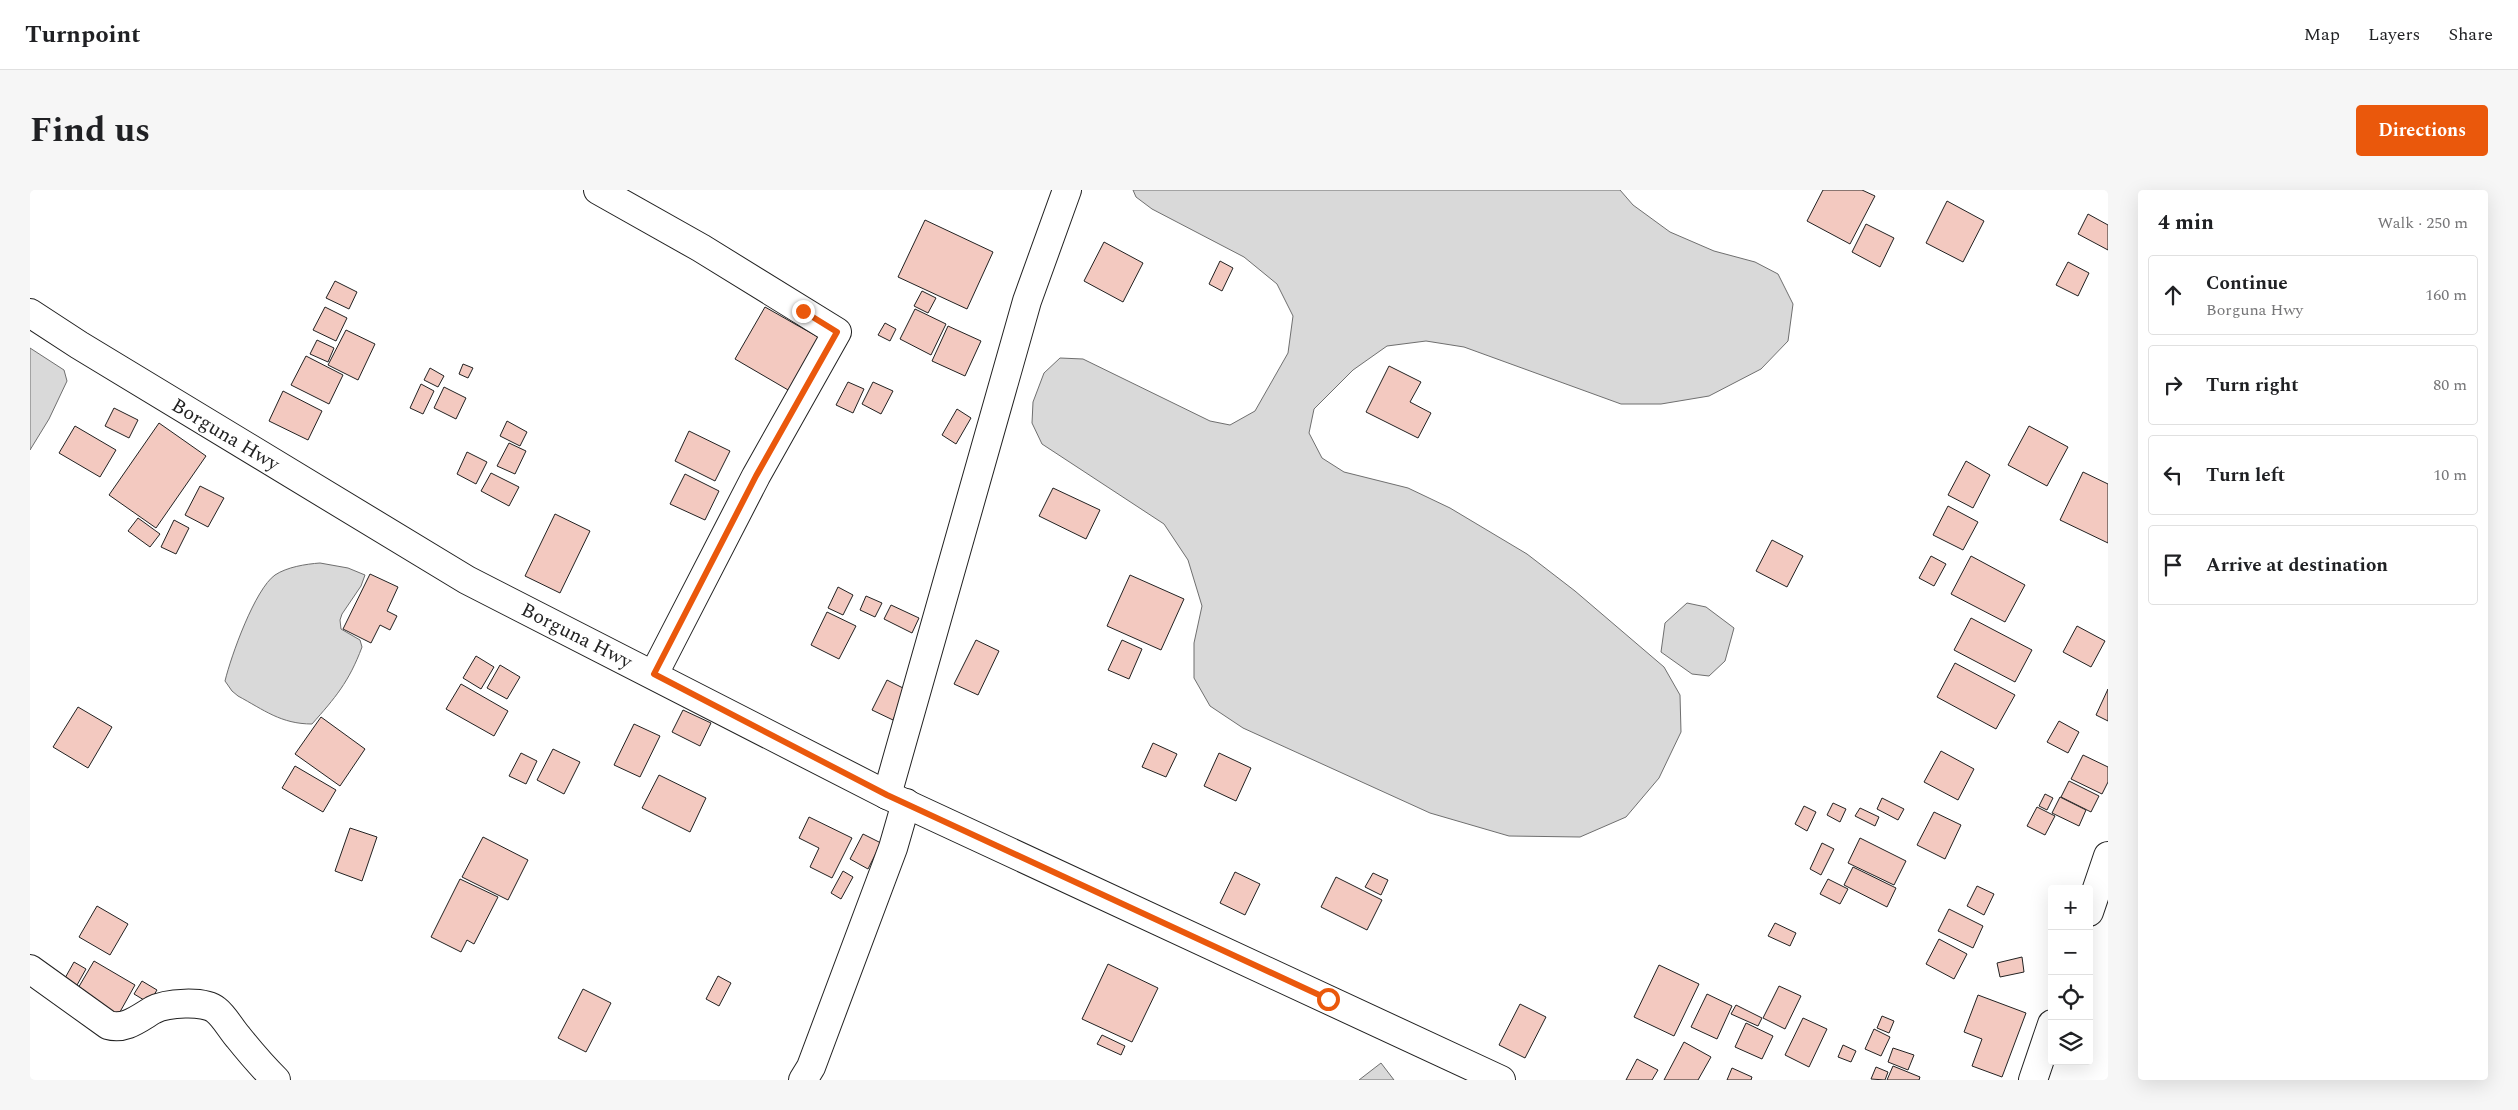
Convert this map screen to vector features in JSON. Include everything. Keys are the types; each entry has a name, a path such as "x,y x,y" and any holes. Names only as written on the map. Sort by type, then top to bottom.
{"street":[{"path":"598,190 701,248 837,332 756,476 654,674"},
{"path":"804,1080 811,1067 893,848 896,799 1027,301 1068,190"},
{"name":"Borguna Hwy","path":"30,313 79,345 468,580 896,799 1501,1080"},
{"path":"2093,900 2108,856"},
{"path":"30,969 108,1025 117,1028 157,1008 172,1004 204,1005 216,1009 252,1055 276,1080"},
{"path":"2033,1080 2048,1036"}],"shaded area":[{"path":"1133,190 1620,190 1633,205 1670,232 1714,251 1755,262 1778,274 1793,304 1788,341 1761,369 1709,396 1661,404 1621,404 1464,347 1426,341 1387,346 1353,370 1314,409 1309,433 1322,458 1344,472 1408,488 1450,508 1527,554 1575,591 1664,667 1680,695 1681,732 1659,778 1626,817 1580,837 1509,836 1430,813 1243,728 1210,706 1194,678 1194,643 1202,606 1188,560 1164,524 1042,444 1032,423 1033,402 1044,373 1060,358 1083,359 1210,421 1230,425 1255,411 1288,353 1293,316 1277,284 1244,257 1152,209 1136,197"},
{"path":"30,348 64,370 67,381 49,419 30,450"},
{"path":"320,563 348,568 365,575 361,586 340,620 341,629 360,640 362,647 347,680 312,724 291,722 273,715 238,696 225,681 245,624 267,583 275,575 285,570"},
{"path":"1687,603 1706,607 1734,628 1725,661 1709,676 1692,674 1661,652 1665,623"},
{"path":"1381,1063 1394,1080 1359,1080"}],"building":[{"path":"1823,190 1862,190 1875,196 1850,244 1807,221"},
{"path":"1947,201 1984,221 1963,262 1926,243"},
{"path":"2088,214 2108,225 2108,250 2078,234"},
{"path":"925,220 993,252 967,309 898,277"},
{"path":"1866,224 1894,238 1880,267 1852,252"},
{"path":"1104,242 1143,263 1123,302 1084,281"},
{"path":"1220,261 1233,268 1222,291 1209,284"},
{"path":"2068,262 2089,273 2078,296 2056,285"},
{"path":"335,281 357,292 349,309 326,298"},
{"path":"922,291 936,298 928,313 914,306"},
{"path":"325,307 347,318 336,341 313,330"},
{"path":"765,307 825,341 795,394 735,359"},
{"path":"915,309 946,324 931,355 900,339"},
{"path":"885,323 896,329 890,341 878,335"},
{"path":"948,326 981,341 965,376 932,361"},
{"path":"346,330 375,344 358,380 328,365"},
{"path":"317,340 334,348 328,362 310,354"},
{"path":"306,356 343,375 329,404 291,385"},
{"path":"463,364 473,368 468,378 459,374"},
{"path":"1389,366 1421,382 1410,402 1431,413 1418,438 1366,412"},
{"path":"430,368 444,376 438,387 424,380"},
{"path":"848,382 864,389 853,413 836,405"},
{"path":"873,382 893,391 881,414 862,404"},
{"path":"421,384 434,391 423,414 410,408"},
{"path":"444,387 466,398 456,419 434,408"},
{"path":"283,391 322,411 308,440 269,421"},
{"path":"114,408 138,420 129,438 105,426"},
{"path":"957,409 971,418 956,444 942,435"},
{"path":"507,421 527,432 520,446 500,436"},
{"path":"159,423 206,456 156,528 109,495"},
{"path":"75,426 116,450 100,477 59,453"},
{"path":"2029,426 2068,447 2047,486 2008,465"},
{"path":"689,431 730,451 715,481 675,461"},
{"path":"509,443 526,451 515,474 497,466"},
{"path":"467,452 487,462 476,484 457,474"},
{"path":"1966,461 1990,475 1973,508 1948,495"},
{"path":"2083,472 2108,484 2108,543 2060,520"},
{"path":"491,473 519,487 509,506 481,491"},
{"path":"685,474 719,491 705,520 670,504"},
{"path":"200,486 224,498 208,527 185,515"},
{"path":"1053,488 1100,510 1086,539 1039,516"},
{"path":"1948,506 1978,522 1963,550 1933,535"},
{"path":"555,514 590,531 560,593 525,576"},
{"path":"138,518 160,534 150,547 128,531"},
{"path":"174,520 189,528 176,554 161,547"},
{"path":"1772,540 1803,556 1787,587 1756,571"},
{"path":"1931,556 1946,564 1934,586 1919,578"},
{"path":"1971,556 2025,585 2005,622 1951,594"},
{"path":"370,574 398,587 387,611 397,616 390,630 380,625 371,643 343,629"},
{"path":"1130,575 1184,599 1161,650 1107,626"},
{"path":"838,587 853,595 843,615 828,608"},
{"path":"866,596 882,603 875,617 860,610"},
{"path":"891,605 919,618 912,633 884,619"},
{"path":"827,612 856,626 839,659 811,645"},
{"path":"1971,618 2032,650 2015,682 1954,650"},
{"path":"2077,626 2105,641 2091,667 2063,652"},
{"path":"976,640 999,651 978,695 954,684"},
{"path":"1122,640 1142,649 1129,679 1108,670"},
{"path":"476,656 494,667 481,689 463,678"},
{"path":"1955,663 2015,695 1996,729 1937,697"},
{"path":"500,665 520,677 507,699 487,688"},
{"path":"887,680 907,690 893,720 872,710"},
{"path":"461,684 508,711 494,736 446,709"},
{"path":"2108,689 2108,721 2096,715"},
{"path":"78,707 112,727 88,768 53,747"},
{"path":"683,710 711,723 700,746 672,732"},
{"path":"321,717 365,749 340,786 295,754"},
{"path":"2059,721 2079,732 2068,753 2047,742"},
{"path":"634,724 660,736 640,777 614,765"},
{"path":"1153,743 1177,754 1166,777 1142,767"},
{"path":"553,749 580,762 564,794 537,780"},
{"path":"1941,751 1974,769 1958,800 1924,782"},
{"path":"521,753 537,761 526,784 509,776"},
{"path":"1219,753 1251,768 1236,801 1204,786"},
{"path":"2083,755 2108,767 2108,782 2102,794 2071,779"},
{"path":"295,766 336,790 323,812 282,788"},
{"path":"659,775 706,798 690,832 642,808"},
{"path":"2069,781 2099,796 2091,812 2061,797"},
{"path":"2045,794 2053,798 2047,810 2039,806"},
{"path":"2060,797 2086,810 2079,826 2052,813"},
{"path":"1882,798 1904,809 1898,820 1877,809"},
{"path":"1833,803 1846,809 1840,822 1827,815"},
{"path":"1804,806 1816,812 1807,831 1795,824"},
{"path":"2037,807 2055,816 2045,835 2027,826"},
{"path":"1860,808 1879,817 1875,826 1855,816"},
{"path":"1934,812 1961,825 1945,859 1917,845"},
{"path":"809,817 852,838 832,878 810,867 819,848 799,838"},
{"path":"350,828 377,837 362,881 335,871"},
{"path":"863,834 881,843 868,869 850,859"},
{"path":"483,837 528,860 508,900 462,877"},
{"path":"1860,838 1906,861 1894,885 1848,863"},
{"path":"1822,843 1834,849 1821,875 1810,869"},
{"path":"1853,867 1896,888 1887,907 1844,885"},
{"path":"843,871 853,877 841,899 831,893"},
{"path":"1235,872 1260,884 1245,915 1220,903"},
{"path":"1373,873 1388,880 1381,895 1365,887"},
{"path":"1336,877 1382,900 1367,930 1321,907"},
{"path":"460,879 498,897 474,944 467,940 461,952 431,937"},
{"path":"1828,879 1848,889 1840,904 1820,894"},
{"path":"1977,886 1994,894 1984,915 1967,906"},
{"path":"97,906 128,924 110,955 79,937"},
{"path":"1949,909 1983,926 1973,948 1938,931"},
{"path":"1775,923 1796,933 1790,946 1768,936"},
{"path":"1939,939 1967,954 1954,979 1926,964"},
{"path":"2022,957 2024,972 2000,977 1997,963"},
{"path":"94,961 135,985 116,1019 74,995"},
{"path":"74,962 86,969 72,994 60,987"},
{"path":"1108,964 1158,988 1132,1042 1082,1019"},
{"path":"1659,965 1699,984 1674,1036 1634,1017"},
{"path":"718,976 731,983 719,1006 706,999"},
{"path":"142,981 157,990 149,1003 134,994"},
{"path":"1779,986 1801,996 1785,1029 1763,1018"},
{"path":"583,989 611,1003 586,1052 558,1038"},
{"path":"1707,994 1732,1006 1717,1039 1691,1027"},
{"path":"1978,995 2026,1013 2002,1077 1972,1066 1982,1039 1964,1032"},
{"path":"1520,1004 1546,1017 1525,1058 1499,1045"},
{"path":"1736,1005 1762,1018 1758,1026 1731,1014"},
{"path":"1882,1016 1894,1021 1889,1033 1877,1028"},
{"path":"1803,1018 1827,1029 1809,1067 1785,1055"},
{"path":"1746,1023 1773,1036 1762,1059 1735,1047"},
{"path":"1874,1029 1890,1037 1881,1056 1865,1049"},
{"path":"1102,1035 1125,1046 1121,1055 1097,1044"},
{"path":"1684,1042 1711,1057 1698,1080 1664,1080"},
{"path":"1843,1045 1856,1051 1851,1062 1838,1057"},
{"path":"1893,1048 1914,1055 1908,1070 1888,1062"},
{"path":"1637,1059 1658,1070 1652,1080 1626,1080"},
{"path":"1893,1066 1920,1077 1919,1080 1887,1080"},
{"path":"1876,1067 1888,1072 1885,1080 1871,1079"},
{"path":"1732,1068 1752,1077 1751,1080 1727,1080"}],"route":[{"path":"803,311 837,332 756,476 654,674 887,795 1328,999"}]}
